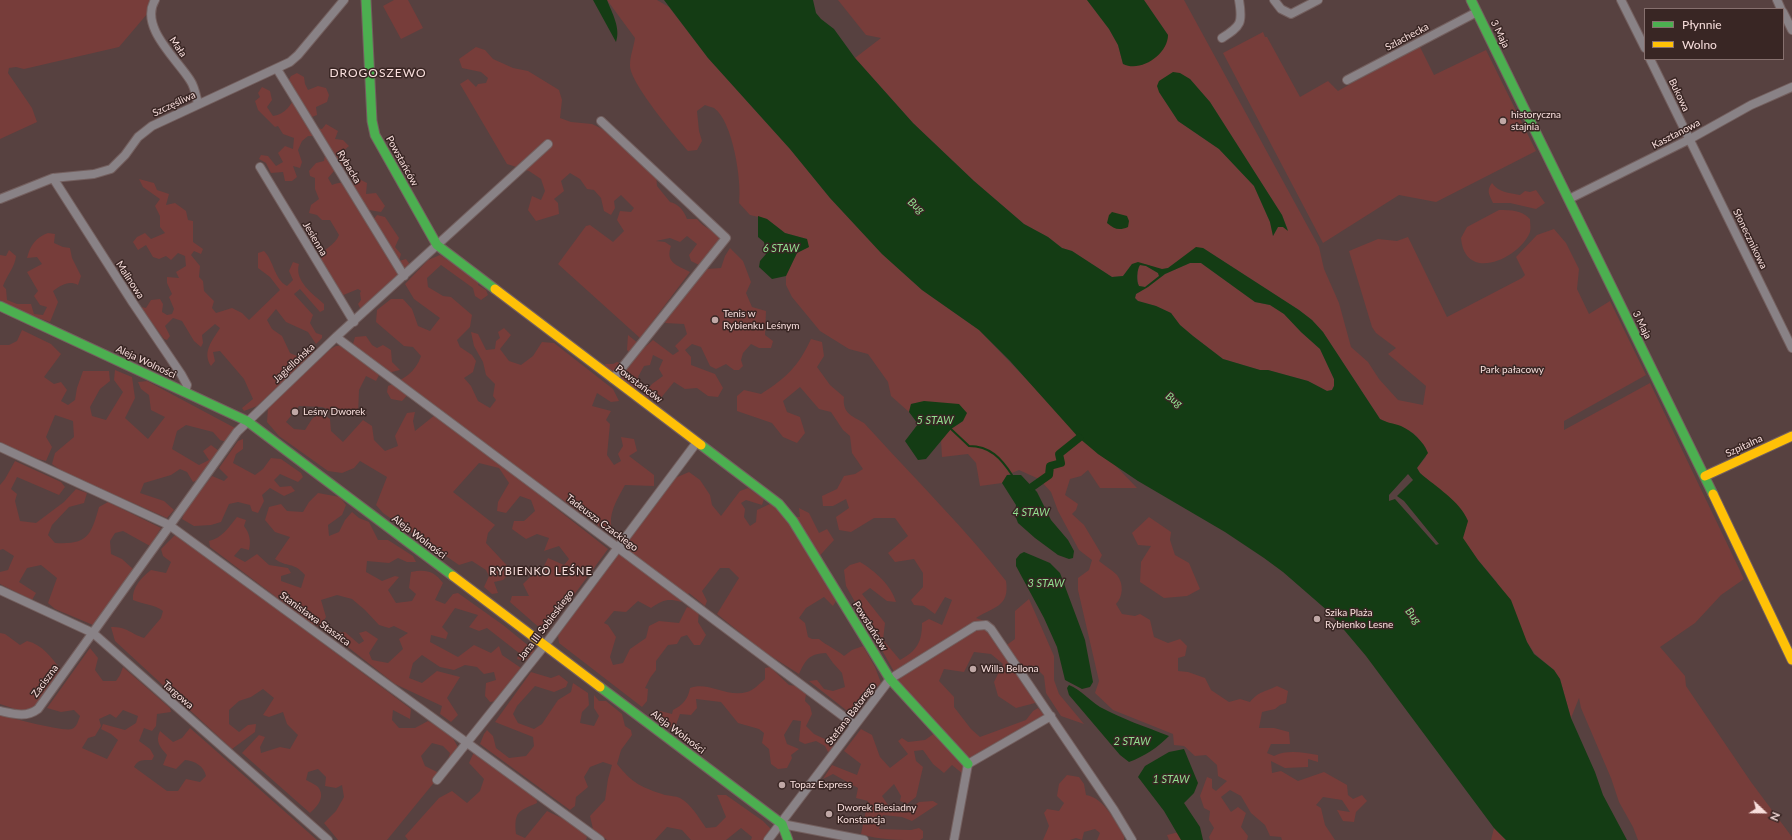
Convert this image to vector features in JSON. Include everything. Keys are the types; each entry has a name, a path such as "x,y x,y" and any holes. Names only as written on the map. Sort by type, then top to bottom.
{"street":[{"name":"Mała","path":"155,0 150,10 154,26 161,40 191,81 198,104"},
{"name":"Szczęśliwa","path":"0,199 53,178 94,174 111,169 138,137 152,126 277,68 298,55 344,0"},
{"name":"Powstańców","path":"366,0 371,115 375,135 437,244 780,504 793,521 890,679 968,764"},
{"path":"1222,38 1236,29 1240,23 1241,13 1239,0"},
{"path":"1274,0 1281,9 1291,14 1318,0"},
{"name":"3 Maja","path":"1471,0 1705,476 1792,660"},
{"path":"1621,0 1644,46"},
{"name":"Szlachecka","path":"1346,80 1477,12"},
{"path":"1784,14 1792,30"},
{"name":"Bukowa","path":"1650,60 1690,139"},
{"name":"Rybacka","path":"277,68 404,276"},
{"name":"Kasztanowa","path":"1568,199 1690,139 1751,105 1792,87"},
{"path":"600,121 726,238 613,378"},
{"name":"Słonecznikowa","path":"1690,139 1792,348"},
{"name":"Jagiellońska","path":"93,633 237,432 336,337 548,144"},
{"name":"Jesienna","path":"260,167 354,322"},
{"name":"Malinowa","path":"53,178 183,378 187,385 185,392"},
{"name":"Aleja Wolności","path":"0,306 247,422 782,824"},
{"name":"Tadeusza Czackiego","path":"336,337 855,725"},
{"name":"Szpitalna","path":"1705,476 1792,436"},
{"name":"Jana III Sobieskiego","path":"437,780 545,645 617,546 697,442"},
{"name":"Stanisława Staszica","path":"0,447 169,525 600,840"},
{"name":"Targowa","path":"0,590 93,633 328,840"},
{"name":"Stefana Batorego","path":"768,840 782,824 890,679 975,626 986,625 991,629 1050,716"},
{"name":"Zaciszna","path":"0,710 24,715 38,709 93,633"},
{"path":"954,840 968,764 1050,716 1114,810 1132,840"},
{"path":"782,824 788,840"},
{"path":"782,824 864,840"}],"green space":[{"path":"0,0 159,0 119,47 24,69 16,67 9,68 8,73 32,108 37,122 0,139"},
{"path":"394,0 408,0 423,28 401,39 383,6"},
{"path":"607,0 657,0 669,7 708,58 790,149 830,198 882,254 922,290 979,330 1098,454 1114,464 1137,488 1100,488 1088,470 1081,476 1070,479 1065,495 1078,504 1076,510 1072,514 1084,525 1102,555 1099,561 1115,573 1121,582 1122,590 1120,598 1116,604 1122,614 1135,616 1140,614 1150,620 1154,637 1168,643 1180,639 1187,646 1185,656 1178,658 1178,671 1188,672 1205,678 1211,690 1229,702 1240,699 1250,702 1259,694 1277,686 1288,691 1286,703 1275,709 1262,712 1259,728 1274,728 1289,732 1290,744 1271,744 1267,753 1274,756 1290,752 1318,755 1318,762 1308,759 1308,767 1285,768 1271,761 1272,773 1281,771 1298,781 1324,772 1347,785 1348,795 1353,799 1362,795 1367,801 1356,812 1354,822 1343,821 1337,810 1350,812 1342,800 1323,797 1316,805 1321,808 1325,825 1335,840 1282,840 1281,837 1270,836 1265,825 1251,813 1241,796 1230,790 1221,797 1231,812 1238,807 1246,813 1241,827 1248,836 1247,840 1210,840 1209,837 1214,828 1209,820 1210,811 1204,808 1200,796 1207,777 1212,779 1212,788 1216,791 1227,781 1218,776 1217,765 1206,755 1195,756 1184,746 1174,745 1173,734 1113,710 1095,693 1099,681 1078,590 1078,578 1089,570 1092,560 1079,550 1058,511 1051,492 1039,479 1019,470 1007,475 1002,483 980,486 976,463 968,454 942,457 941,440 951,429 963,421 945,407 928,402 911,404 909,412 891,396 888,382 868,354 849,349 820,331 792,297 786,285 786,276 797,253 808,247 807,239 785,233 767,219 750,215 739,203 740,193 735,152 726,125 721,115 714,108 705,105 697,111 699,131 702,141 697,150 688,151 682,144 654,109 637,84 630,65 635,38"},
{"name":"Park pałacowy","path":"838,0 1087,0 1109,29 1118,45 1123,64 1168,35 1144,0 1184,0 1319,247 1324,269 1339,303 1351,347 1368,362 1379,379 1398,400 1423,405 1426,386 1388,354 1396,348 1376,333 1372,327 1349,251 1378,239 1397,241 1408,237 1447,317 1522,278 1525,275 1516,257 1537,235 1554,229 1566,243 1579,269 1577,289 1589,314 1610,301 1646,375 1564,421 1564,430 1650,383 1744,579 1721,595 1695,623 1660,647 1685,676 1686,686 1751,782 1792,837 1792,840 1638,840 1633,827 1619,802 1611,778 1581,708 1579,698 1571,718 1560,679 1554,670 1535,654 1527,642 1496,581 1462,538 1468,521 1463,512 1420,473 1417,468 1426,457 1426,448 1413,433 1380,419 1323,332 1312,320 1203,248 1162,270 1145,264 1132,264 1123,276 1112,277 1072,251 1062,248 1048,237 1024,224 974,181 913,123 855,58 881,38 866,35","holes":["1190,79 1210,102 1282,215 1288,230 1283,227 1278,227 1273,236 1270,222 1254,186 1219,149 1178,121 1159,92"]},
{"path":"1263,32 1300,97 1328,81 1338,91 1419,45 1434,75 1486,50 1536,151 1436,202 1399,195 1323,243 1223,53"},
{"path":"476,47 485,50 493,59 513,68 528,71 559,90 562,100 560,118 571,122 592,124 619,137 656,174 657,186 670,202 681,208 687,219 697,219 721,237 699,265 691,261 689,255 697,244 687,236 680,242 670,238 656,241 665,242 671,246 670,256 673,263 690,272 640,338 558,264 586,226 590,225 613,242 624,231 617,220 620,211 631,212 634,208 621,195 614,201 615,208 611,215 604,211 601,198 594,190 587,189 580,179 570,173 561,181 564,191 554,199 558,203 559,214 536,221 528,210 532,196 541,200 545,191 541,179 529,171 507,164 460,84 468,79 476,87 478,84 486,83 488,78 481,72 462,68 459,59"},
{"path":"297,73 304,77 308,90 318,86 326,88 329,95 327,102 316,107 317,115 312,117 311,127 322,129 326,124 338,131 335,139 343,140 349,146 341,153 347,162 344,167 340,163 333,166 334,171 328,178 332,185 359,179 367,183 366,194 376,193 385,206 381,212 369,210 365,219 370,223 377,215 385,217 399,238 395,247 401,254 399,261 406,259 411,266 361,310 358,304 361,300 361,291 358,289 341,296 319,258 323,252 335,242 339,235 330,220 322,220 317,215 309,213 311,205 319,199 315,189 315,178 310,176 309,171 316,163 324,161 325,154 315,136 308,136 302,141 298,150 302,162 300,168 293,166 297,177 292,181 285,181 283,172 271,173 266,163 259,159 261,155 268,156 276,166 283,162 278,153 285,146 293,149 294,138 283,134 278,126 275,127 258,110 255,101 260,97 258,93 262,87 270,91 272,100 267,107 273,116 278,115 285,111 297,93 288,81 291,76"},
{"path":"139,179 154,183 157,190 169,194 166,205 175,203 186,211 188,220 193,221 193,242 203,249 201,254 194,251 191,255 200,266 199,277 203,281 204,291 214,301 212,308 216,313 232,308 242,313 249,320 280,290 270,277 258,268 258,253 264,251 279,279 287,286 293,280 289,271 293,262 299,264 299,276 302,281 306,287 324,304 324,310 320,312 300,289 294,294 313,315 310,323 316,333 322,335 322,338 316,344 308,332 286,322 276,309 267,320 272,329 282,336 290,353 297,356 308,347 316,353 257,406 244,411 242,408 253,399 244,379 220,351 213,352 215,361 211,366 208,361 207,356 209,347 220,328 215,324 202,335 203,343 201,347 194,341 182,321 173,318 165,326 170,336 167,340 164,339 144,312 142,307 146,308 151,300 160,299 163,304 162,312 167,315 172,314 174,309 169,297 172,294 167,283 167,277 179,278 176,272 186,266 185,256 178,253 171,260 166,256 159,259 153,257 146,245 138,250 133,242 137,237 145,233 151,239 165,233 160,227 160,216 155,206 160,199 143,187"},
{"path":"1492,183 1497,188 1508,193 1520,195 1525,191 1530,192 1536,190 1545,203 1536,209 1510,203 1493,203 1489,195 1490,186"},
{"path":"1499,210 1516,211 1527,216 1530,219 1530,232 1524,242 1516,250 1505,257 1493,262 1482,263 1472,260 1465,252 1461,238 1467,227"},
{"path":"48,233 55,234 54,243 70,248 72,258 81,276 78,285 68,283 53,291 58,302 50,322 30,315 0,300 0,255 6,256 9,250 16,256 14,264 3,286 6,289 7,300 17,304 31,304 34,314 43,315 47,307 40,305 34,296 38,291 27,272 42,264 37,257 27,258 34,242"},
{"path":"730,248 743,261 751,282 746,293 752,307 766,311 765,335 773,341 771,348 759,348 751,344 743,353 741,360 743,366 739,370 734,370 726,364 716,369 710,366 701,347 692,344 685,350 691,357 691,365 715,374 723,388 718,397 708,396 697,388 685,389 674,382 660,399 650,399 643,395 652,384 663,376 659,369 663,360 653,355 650,365 644,366 638,377 643,385 635,390 607,369 605,364 613,364 617,362 629,367 635,358 627,350 628,335 644,348 653,340 673,355 679,351 675,346 687,334 684,324 665,323 675,307 707,269 721,268 725,256"},
{"path":"440,255 478,280 478,285 486,290 488,295 481,300 475,296 473,288 441,265 427,278 428,287 443,296 451,297 472,315 470,327 457,340 460,347 472,355 476,361 473,372 464,378 471,386 478,401 490,408 496,400 493,396 495,384 486,375 483,362 474,346 471,332 478,334 486,350 495,349 496,341 500,338 498,332 504,328 511,335 500,349 509,361 521,365 533,356 542,342 554,343 613,389 619,401 611,402 597,393 592,406 611,411 606,420 610,424 607,455 614,465 621,461 618,454 623,446 621,437 634,439 637,451 629,456 654,475 654,486 625,485 615,503 611,518 611,525 615,538 553,493 548,502 608,549 548,630 542,630 510,602 512,596 529,596 523,584 533,574 546,572 544,566 548,558 564,565 569,559 559,546 544,551 549,538 537,534 526,539 512,529 514,521 524,521 535,511 531,500 520,496 506,513 497,511 498,502 509,483 499,468 479,463 453,492 495,525 488,533 486,543 512,571 503,580 494,582 498,593 492,594 484,587 489,576 486,570 472,561 459,565 383,513 376,505 387,477 360,461 354,468 342,473 328,471 279,436 267,422 268,408 273,401 329,350 336,346 353,344 355,337 366,336 372,345 377,348 383,345 391,350 392,362 400,370 379,375 376,381 366,376 359,390 358,415 347,416 322,407 299,406 286,422 294,429 305,430 312,419 320,412 330,419 331,431 343,442 363,420 372,426 374,440 385,451 398,446 395,436 407,413 415,412 413,421 415,431 435,415 438,409 413,389 402,401 391,399 387,392 388,386 408,375 416,367 421,356 413,347 404,346 376,322 377,310 391,299 403,299 412,309 418,326 430,331 440,318 414,299 405,284 428,260"},
{"path":"1190,263 1201,263 1255,302 1270,305 1284,314 1320,349 1334,379 1334,386 1332,390 1327,391 1308,381 1268,370 1260,370 1223,359 1180,325 1171,313 1156,306 1138,301 1135,298 1136,294 1165,274"},
{"path":"1140,265 1146,266 1158,273 1159,276 1145,287 1139,286 1138,284 1138,272"},
{"path":"22,330 51,344 61,354 44,377 54,384 61,382 67,390 61,401 68,405 75,400 77,388 83,371 109,371 110,381 100,389 90,407 92,416 106,420 123,392 114,380 115,370 132,377 135,398 125,418 148,439 165,417 151,410 149,395 141,389 138,382 147,381 235,428 226,442 220,440 213,432 186,425 177,431 172,449 199,465 209,460 203,451 211,445 219,451 198,480 193,482 187,472 180,469 171,475 144,483 140,493 164,501 174,510 167,518 63,472 52,464 55,453 74,437 73,421 55,415 46,437 52,447 46,461 0,443 0,345 9,345 17,341"},
{"path":"811,339 822,342 824,356 817,367 830,385 844,397 846,410 866,425 959,525 1006,581 1007,590 1003,601 999,605 976,618 993,624 1004,647 1015,639 1015,611 1029,599 1054,656 1054,680 1059,694 1084,724 1061,716 1046,693 1044,676 1036,668 1023,675 1036,697 1035,703 1016,708 998,696 994,682 1003,664 991,654 974,652 964,672 944,669 939,681 954,697 954,707 971,729 980,737 1026,720 1033,711 1038,708 1045,716 972,758 965,756 963,774 952,765 944,773 933,764 923,750 914,751 916,761 923,767 916,797 907,804 900,801 901,796 894,784 882,796 888,805 911,808 919,802 933,801 938,804 912,821 902,817 883,815 879,829 911,830 919,828 923,831 923,838 920,840 882,839 861,834 868,801 856,798 858,788 833,774 823,779 832,765 857,775 861,764 844,751 861,729 872,735 880,757 890,768 908,754 898,741 902,738 908,742 925,740 942,728 901,684 846,586 844,570 850,565 860,562 877,574 894,596 896,602 887,601 870,588 862,594 885,623 883,640 900,660 911,653 920,641 922,623 929,619 942,625 952,600 945,597 935,614 924,606 914,605 911,600 923,587 923,573 914,559 895,562 888,553 908,536 895,518 874,518 851,532 839,530 836,517 849,508 846,499 833,506 823,506 822,496 837,489 844,476 855,474 863,469 852,453 850,436 843,430 831,412 819,409 800,387 783,401 787,412 800,417 805,433 797,443 783,437 772,423 737,411 737,396 744,390 761,394 778,383 796,364"},
{"path":"243,439 243,449 236,454 233,463 255,475 263,469 271,458 281,459 301,473 303,477 298,482 280,474 274,480 280,487 291,486 295,491 284,496 270,488 262,495 264,501 258,513 252,511 250,505 238,502 229,504 221,522 211,525 194,526 182,519 185,511 212,476 224,481 228,477 219,468 238,441"},
{"path":"15,461 61,482 65,487 59,495 17,477 11,489 17,494 15,501 20,521 36,523 64,502 76,489 87,493 84,503 69,507 52,525 48,535 55,543 75,542 81,540 90,531 99,507 108,502 161,528 150,546 123,531 115,533 110,541 111,554 122,559 133,569 93,625 55,609 48,603 57,578 41,565 27,568 19,582 36,593 32,600 0,584 0,572 8,570 14,556 3,549 0,550 0,485"},
{"path":"689,472 700,480 710,495 712,505 721,516 740,491 748,488 764,499 762,505 746,500 741,503 745,509 744,517 750,526 756,522 757,510 772,503 796,517 800,517 799,508 809,513 819,533 827,529 834,540 814,562 836,601 833,606 824,597 806,608 799,618 805,623 808,637 812,639 819,639 844,656 852,650 863,646 875,667 881,683 869,696 855,717 809,681 817,680 824,689 833,691 845,687 842,673 826,653 809,658 799,674 763,651 717,614 739,578 729,568 720,568 702,591 707,601 705,606 689,593 681,602 666,600 651,608 638,601 626,612 614,611 604,623 608,625 616,637 610,657 613,665 623,663 630,649 646,638 649,626 659,621 679,623 687,607 699,611 698,622 706,635 700,645 694,645 687,635 681,637 677,644 668,645 656,661 656,670 645,688 648,689 647,701 642,707 559,643 558,635 675,478"},
{"path":"318,493 340,497 346,505 342,515 328,525 329,536 339,532 345,520 352,512 359,518 369,522 378,540 388,540 413,556 416,562 407,562 398,558 389,563 367,561 366,572 382,581 395,576 399,577 388,590 396,603 412,601 416,594 409,588 411,572 425,571 433,573 443,583 435,600 445,604 453,594 458,593 503,625 535,651 525,661 517,659 519,653 487,628 479,631 469,627 478,615 455,608 442,627 448,633 446,639 431,635 430,642 458,657 474,645 491,653 499,646 502,655 521,668 497,701 490,702 485,696 486,683 496,680 494,672 484,674 477,667 465,665 454,670 440,667 422,655 413,663 409,678 422,683 437,671 460,677 447,698 458,715 451,722 440,714 442,706 395,684 339,640 337,633 345,632 359,644 364,641 359,633 366,631 378,639 369,653 372,660 388,663 403,649 399,639 408,633 394,626 389,628 379,625 352,599 337,595 321,600 326,617 320,627 312,624 210,547 209,541 214,540 221,535 237,517 246,520 244,526 250,538 249,550 241,548 234,556 245,562 257,554 269,565 288,568 291,573 281,576 281,581 301,588 305,575 297,568 279,562 275,559 290,537 275,532 265,520 269,507 281,504 287,511 303,512 309,502"},
{"path":"1149,517 1171,532 1170,540 1175,555 1189,563 1200,589 1187,596 1164,598 1140,582 1141,562 1151,546 1138,545 1132,533"},
{"path":"176,534 411,709 410,719 393,710 392,720 399,728 415,728 428,721 450,733 459,749 447,763 450,753 443,746 432,743 421,756 425,766 441,774 387,840 338,840 324,823 336,811 344,797 342,785 336,788 325,786 326,777 318,769 308,772 306,780 318,787 321,794 320,802 310,813 242,753 259,735 265,737 260,747 261,753 280,747 290,749 298,735 287,724 283,712 269,717 263,715 274,698 263,689 251,697 239,701 229,710 229,724 239,732 248,725 256,724 255,732 232,749 115,641 111,627 125,629 144,638 161,618 163,611 156,607 133,600 133,595 138,583 151,570 166,573 171,562 163,556 161,549"},
{"path":"0,633 5,634 20,645 27,641 38,645 61,670 40,705 31,712 21,711 0,704"},
{"path":"90,648 98,658 95,670 103,681 116,681 123,667 170,708 171,712 157,714 156,726 152,731 144,728 139,741 150,749 154,756 152,760 139,761 134,767 167,791 178,791 186,779 200,782 206,776 203,769 196,763 185,760 176,769 163,765 167,755 160,747 158,741 160,731 173,742 182,738 190,728 317,840 0,840 0,715 37,724 67,729 72,729 77,724 80,716 74,710 61,712 47,708","holes":["123,710 138,716 136,723 125,730 103,724 101,729 111,734 118,740 107,759 82,748 88,738 95,736 101,726 99,719 110,714 116,718"]},
{"path":"770,667 789,685 797,686 806,694 805,701 810,706 812,714 806,726 814,734 835,744 833,749 828,752 825,746 816,741 805,744 799,741 801,721 793,720 784,735 787,744 799,749 791,755 792,758 787,768 778,769 771,764 769,749 762,743 764,733 759,729 738,723 721,702 696,699 697,708 691,715 680,714 674,730 658,716 660,711 672,714 673,710 680,706 684,701 690,688 697,686 732,693 740,693 754,689 765,679 765,668"},
{"path":"531,672 551,678 559,675 568,682 566,687 554,692 535,686 517,706 513,714 518,723 534,729 542,724 558,700 571,692 573,683 588,693 589,705 582,712 580,723 594,726 599,716 594,708 594,695 599,701 606,701 622,714 625,726 631,730 632,735 621,750 617,764 638,784 665,795 680,798 691,808 706,828 716,827 726,817 717,795 726,795 763,821 772,830 764,840 751,840 752,837 741,828 726,840 691,840 682,830 667,827 655,840 607,840 593,829 590,816 605,800 612,765 603,762 590,767 584,777 588,787 576,797 575,806 570,810 480,744 487,730 493,736 496,748 509,758 526,756 534,746 533,737 495,722"},
{"path":"474,752 536,796 537,803 525,808 519,813 516,821 516,834 525,838 547,811 574,824 587,837 586,840 408,840 405,836 439,798 452,791 467,803 480,791 484,779 469,763"},
{"path":"1067,775 1079,777 1084,784 1086,795 1104,805 1124,836 1124,840 1097,840 1100,833 1095,829 1084,832 1082,840 1076,838 1070,840 1043,840 1049,826 1044,813 1047,809 1059,811 1064,803 1057,796 1059,784"},
{"path":"1494,828 1506,840 1491,840"},
{"path":"1183,831 1187,840 1169,840 1167,835"}],"water":[{"path":"593,0 607,0 617,26 616,42"},
{"name":"Bug","path":"664,0 813,0 816,13 834,29 855,58 913,123 974,181 1024,224 1048,237 1062,248 1072,251 1112,277 1123,276 1132,264 1138,262 1162,269 1168,268 1196,247 1203,248 1312,320 1323,332 1380,419 1401,426 1409,431 1421,441 1426,449 1428,453 1417,468 1420,473 1454,501 1464,514 1468,521 1463,538 1478,560 1511,600 1527,642 1534,654 1554,670 1560,679 1571,718 1595,772 1603,795 1627,840 1506,840 1494,828 1366,656 1329,612 1283,572 1264,558 1225,532 1138,481 1098,454 1079,438 1010,361 979,330 922,290 882,254 830,198 790,149 708,58","holes":["1190,263 1201,263 1255,302 1270,305 1284,314 1320,349 1334,379 1334,386 1332,390 1327,391 1308,381 1268,370 1260,370 1223,359 1180,325 1171,313 1156,306 1138,301 1135,298 1136,294 1165,274","1140,265 1146,266 1158,273 1159,276 1145,287 1139,286 1137,281 1138,269","1408,474 1413,480 1397,496 1404,501 1439,544 1436,545 1395,499 1389,501 1389,495"]},
{"path":"1087,0 1144,0 1168,35 1164,49 1159,55 1145,64 1130,66 1123,64 1118,45 1109,29"},
{"path":"1173,72 1180,73 1190,79 1210,102 1282,215 1288,231 1283,227 1278,227 1273,236 1270,222 1254,186 1219,149 1178,121 1159,92 1157,86 1159,81"},
{"path":"1112,212 1127,216 1129,221 1128,227 1117,229 1107,223 1109,215"},
{"name":"6 STAW","path":"758,216 767,219 785,233 807,239 809,247 797,253 786,276 772,279 759,267 760,261 766,254 764,242 758,237"},
{"name":"5 STAW","path":"924,401 959,404 967,413 963,421 951,429 926,459 918,460 905,441 918,424 909,412 911,404"},
{"name":"4 STAW","path":"1007,475 1021,475 1037,492 1051,520 1068,540 1074,551 1073,558 1069,559 1058,555 1018,523 1015,515 1016,505 1002,483"},
{"name":"3 STAW","path":"1024,552 1050,563 1060,573 1085,640 1093,682 1090,687 1082,689 1065,680 1057,647 1044,618 1016,566 1016,559"},
{"name":"2 STAW","path":"1069,685 1100,707 1134,723 1169,736 1150,751 1129,762 1120,755 1069,695 1067,688"},
{"name":"1 STAW","path":"1184,749 1198,783 1194,793 1184,803 1200,827 1203,840 1181,840 1164,811 1138,777 1145,766 1169,752"}],"waterway":[{"path":"951,429 969,446 983,448 994,454 1004,463 1012,475"},
{"path":"1032,487 1049,475 1050,466 1061,463 1059,454 1079,438"}],"traffic: fast":[{"path":"366,0 372,121 375,135 437,245 495,289"},
{"path":"1471,0 1713,494"},
{"path":"0,306 247,421 453,576"},
{"path":"701,445 779,504 793,521 890,679 968,764"},
{"path":"600,687 782,824 788,840"}],"traffic: slow":[{"path":"495,289 701,445"},
{"path":"1705,476 1792,436"},
{"path":"1713,494 1792,660"},
{"path":"453,576 600,687"}],"place":[{"name":"historyczna stajnia","path":"1503,121"},
{"name":"Tenis w Rybienku Leśnym","path":"715,320"},
{"name":"Leśny Dworek","path":"295,412"},
{"name":"Szika Plaża Rybienko Lesne","path":"1317,619"},
{"name":"Willa Bellona","path":"973,669"},
{"name":"Topaz Express","path":"782,785"},
{"name":"Dworek Biesiadny Konstancja","path":"829,814"}],"district":[{"name":"DROGOSZEWO","path":"378,73"},
{"name":"RYBIENKO LEŚNE","path":"541,571"}]}
